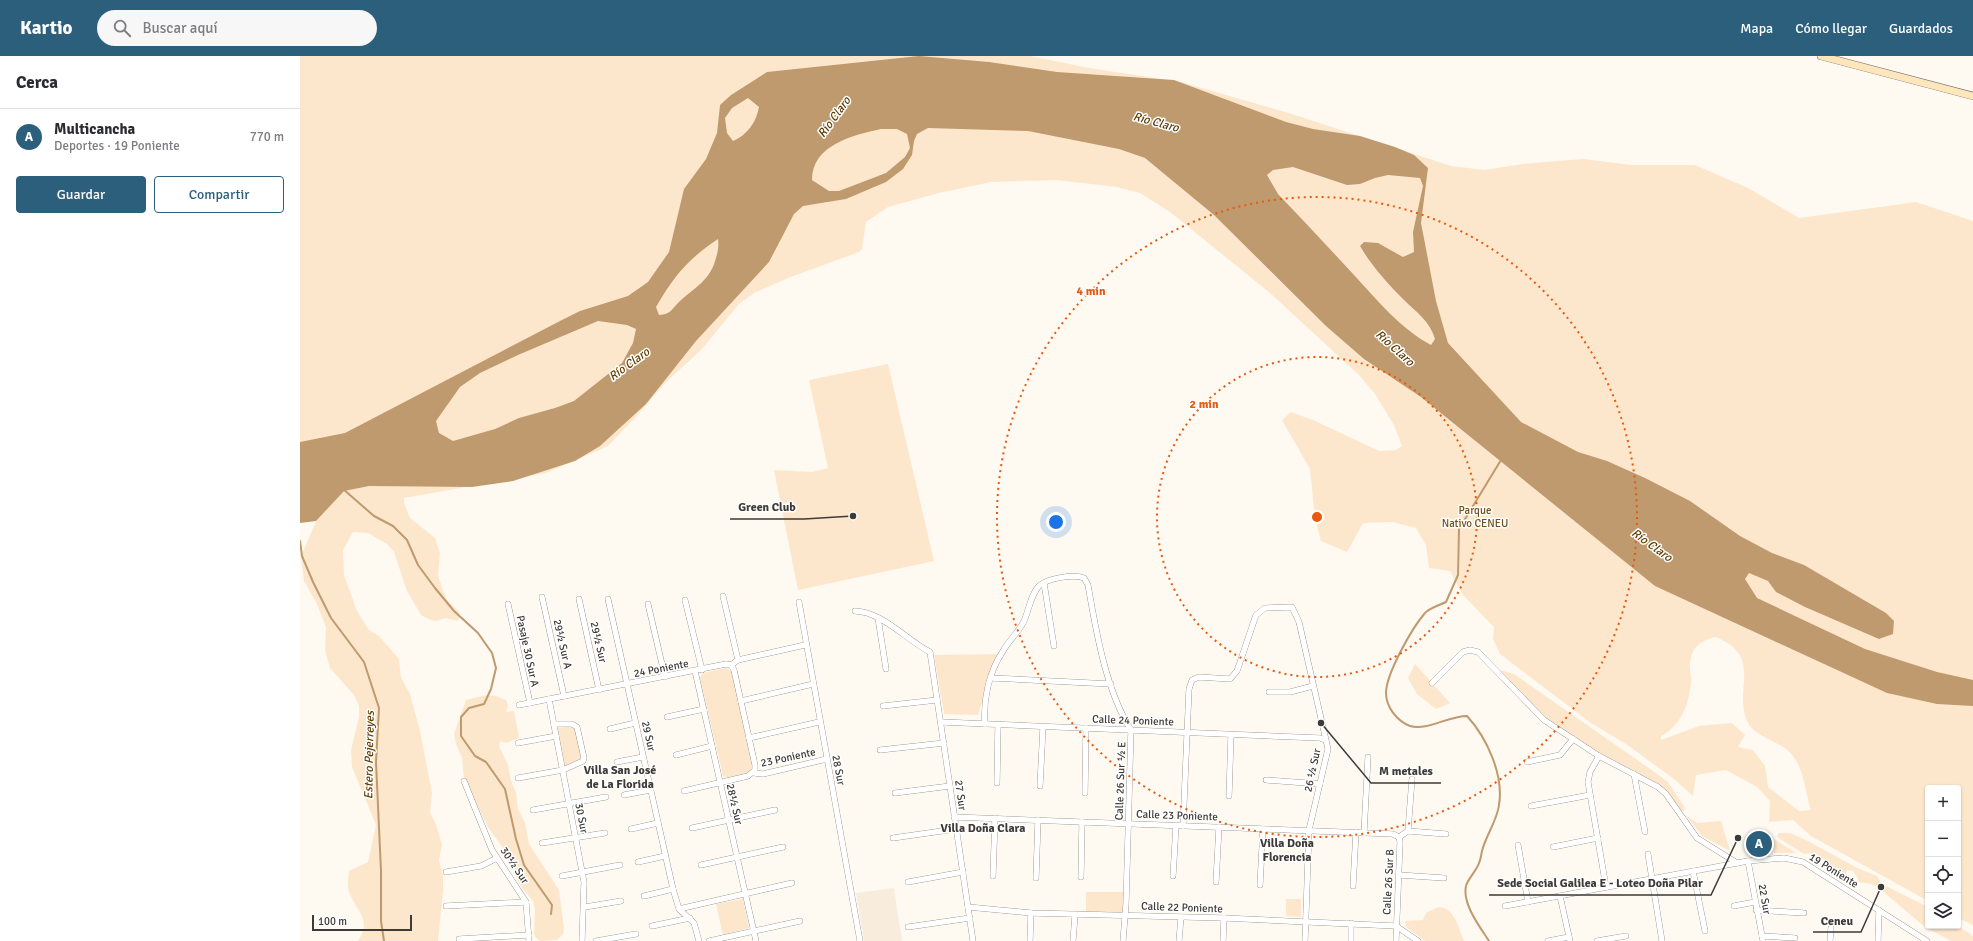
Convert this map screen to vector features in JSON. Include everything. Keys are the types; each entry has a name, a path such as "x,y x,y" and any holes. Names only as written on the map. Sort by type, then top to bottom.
{"street":[{"path":"1820,56 1973,96"},
{"name":"Calle 26 Sur ½ E","path":"1042,584 1076,576 1084,578 1087,581 1097,639 1120,711 1131,730 1126,916 1123,941"},
{"path":"1042,584 1054,646"},
{"path":"985,724 986,699 990,678 1002,651 1023,623 1042,584"},
{"name":"29½ Sur A","path":"542,596 564,696"},
{"path":"724,596 738,660"},
{"name":"29½ Sur","path":"579,599 599,690"},
{"name":"29 Sur","path":"608,599 665,856 679,909"},
{"path":"685,600 702,670"},
{"name":"28 Sur","path":"799,602 805,645 860,941"},
{"name":"Pasaje 30 Sur A","path":"508,604 530,703"},
{"path":"648,604 665,677"},
{"name":"26 ½ Sur","path":"1188,732 1189,689 1192,680 1199,677 1230,679 1237,671 1256,615 1265,608 1292,607 1299,622 1328,749 1309,830 1305,941"},
{"path":"855,611 866,612 878,618 886,669"},
{"name":"27 Sur","path":"878,618 930,652 973,941"},
{"name":"24 Poniente","path":"519,705 727,664 731,665 738,660 805,645"},
{"path":"1432,683 1462,652 1470,650 1478,652 1540,717 1599,756 1652,784 1666,794 1697,838 1737,863"},
{"path":"731,665 734,670 755,765 754,773"},
{"name":"28½ Sur","path":"695,671 756,941"},
{"path":"990,678 1111,684"},
{"path":"741,701 813,684"},
{"path":"1269,692 1290,692 1313,686"},
{"name":"30 Sur","path":"549,699 582,872 585,907 582,941"},
{"path":"883,706 937,700"},
{"path":"667,717 704,710"},
{"path":"749,738 819,722"},
{"name":"Calle 24 Poniente","path":"941,722 1320,738 1325,740"},
{"path":"610,729 635,723"},
{"path":"518,778 563,770 580,764 584,758 576,726 572,724 554,724"},
{"path":"997,783 998,725"},
{"path":"1040,786 1043,727"},
{"path":"1085,793 1086,728"},
{"path":"1183,826 1188,732"},
{"path":"1229,796 1231,735"},
{"path":"518,743 556,736"},
{"path":"1527,762 1560,755 1573,739"},
{"path":"880,750 944,743"},
{"path":"676,754 712,746"},
{"path":"617,762 643,756"},
{"path":"1599,756 1588,777 1606,887"},
{"path":"1364,833 1368,757"},
{"name":"23 Poniente","path":"684,791 748,776 754,773 763,774 827,759"},
{"path":"1634,774 1645,832"},
{"path":"1408,831 1412,779"},
{"path":"1266,780 1320,784"},
{"name":"30½ Sur","path":"464,781 496,858 526,902 529,938"},
{"path":"895,793 950,786"},
{"path":"624,795 650,790"},
{"path":"1531,806 1590,794"},
{"path":"533,810 606,797"},
{"path":"692,828 775,810"},
{"name":"Calle 23 Poniente","path":"954,817 1356,832 1393,834 1399,837"},
{"path":"993,876 995,818"},
{"path":"1036,878 1038,820"},
{"path":"1081,877 1082,822"},
{"path":"631,829 658,823"},
{"path":"1173,876 1176,825"},
{"path":"1216,882 1219,827"},
{"path":"893,838 956,829"},
{"path":"1260,885 1263,829"},
{"path":"1399,837 1408,831 1446,834"},
{"path":"1353,886 1356,832"},
{"path":"542,843 605,833"},
{"name":"Calle 26 Sur B","path":"1399,837 1399,875 1396,926 1418,941"},
{"path":"1553,847 1598,838"},
{"path":"1518,845 1528,902"},
{"path":"701,865 783,847"},
{"path":"1648,854 1662,941"},
{"path":"638,862 665,856"},
{"path":"446,872 482,866 496,858"},
{"name":"19 Poniente","path":"1505,906 1748,861 1784,858 1799,860 1927,941"},
{"name":"22 Sur","path":"1748,861 1762,938"},
{"path":"562,876 620,865"},
{"path":"1693,871 1705,931"},
{"path":"908,882 963,872"},
{"path":"1399,875 1444,878"},
{"path":"679,909 792,883"},
{"path":"644,896 673,890"},
{"path":"1548,941 1569,939 1560,896"},
{"path":"585,907 621,901"},
{"path":"446,906 526,902"},
{"path":"1734,906 1755,902"},
{"name":"Calle 22 Poniente","path":"968,906 1031,913 1224,918 1396,926"},
{"path":"679,909 694,923 699,941"},
{"path":"1756,910 1804,912"},
{"path":"1878,941 1879,910"},
{"path":"1030,941 1031,913"},
{"path":"1074,941 1075,915"},
{"path":"1179,941 1181,917"},
{"path":"652,926 690,918"},
{"path":"908,927 970,918"},
{"path":"1223,941 1224,918"},
{"path":"709,941 800,921"},
{"path":"1351,924 1351,941"},
{"path":"1396,926 1396,941"},
{"path":"1830,941 1831,928"},
{"path":"596,941 636,934"},
{"path":"1597,941 1626,936"},
{"path":"459,939 529,938"},
{"path":"1762,938 1795,938"}],"shaded area":[{"path":"894,888 902,941 864,941 856,893"}],"green space":[{"name":"Parque Nativo CENEU","path":"300,56 1030,56 1089,68 1181,82 1292,114 1451,166 1485,170 1522,164 1583,159 1631,165 1695,165 1748,188 1799,218 1916,202 1973,221 1973,925 1961,919 1961,785 1925,785 1925,899 1811,836 1793,820 1769,822 1770,801 1757,787 1726,770 1696,775 1693,796 1674,779 1626,744 1591,723 1500,654 1493,639 1494,627 1463,595 1450,571 1429,568 1426,545 1416,528 1393,522 1363,523 1347,552 1321,541 1315,518 1310,469 1282,420 1291,412 1313,420 1379,451 1396,450 1402,446 1394,425 1375,394 1359,375 1270,293 1170,212 1140,193 1117,187 1057,180 991,182 939,193 888,207 866,222 862,249 859,252 788,278 754,293 739,304 701,350 665,383 608,446 546,473 404,498 404,503 410,518 435,538 440,553 438,575 447,600 459,612 460,617 457,621 446,618 436,621 421,615 407,591 394,552 387,544 368,533 353,532 343,550 344,575 357,611 363,621 369,630 379,636 399,659 401,678 410,694 420,731 432,793 430,813 436,824 442,845 439,860 443,876 443,891 438,941 358,941 362,934 364,921 349,892 349,871 368,862 376,825 352,767 351,750 359,717 359,706 354,695 330,668 325,650 326,627 317,604 304,581 301,556 317,519 300,520","holes":["1716,637 1731,645 1739,654 1743,664 1743,697 1747,721 1759,734 1786,749 1792,755 1797,762 1803,778 1811,810 1799,811 1768,787 1765,766 1753,750 1738,747 1745,735 1732,723 1699,726 1661,740 1661,736 1668,732 1683,714 1690,690 1691,657 1698,645 1706,640"]},
{"path":"888,364 934,561 798,590 774,470 812,472 828,468 809,380"},
{"path":"1000,654 988,683 978,715 944,714 934,655"},
{"path":"1415,664 1450,703 1436,709 1417,694 1408,678"},
{"path":"726,668 732,672 753,766 749,773 728,778 723,776 700,678 703,673"},
{"path":"1500,670 1514,674 1668,782 1685,808 1684,811 1681,812 1670,794 1658,784 1595,751 1552,723 1536,710"},
{"path":"486,695 496,696 506,700 508,706 506,712 514,711 519,738 506,743 500,741 499,746 508,765 511,781 516,792 518,809 525,823 529,844 559,890 564,928 563,934 557,940 541,941 534,935 535,910 533,901 520,885 503,848 488,827 464,779 462,758 456,744 454,734 466,700"},
{"path":"573,726 576,730 582,757 579,762 564,768 556,728"},
{"path":"1686,815 1697,823 1721,821 1730,851 1702,836"},
{"path":"1778,833 1790,833 1808,841 1857,868 1877,876 1882,884 1925,906 1925,927 1880,889 1871,884 1858,882 1858,878 1853,871 1847,870 1845,880 1824,867 1828,861 1813,853 1804,854 1777,837"},
{"path":"1747,835 1773,837 1772,853 1746,851"},
{"path":"1774,839 1796,853 1774,853"},
{"path":"1086,892 1126,892 1125,915 1086,915"},
{"path":"743,899 749,928 723,935 716,904"},
{"path":"1286,899 1301,899 1301,917 1286,916"},
{"path":"1438,907 1448,910 1452,914 1464,941 1425,941 1406,927 1405,921 1423,920 1426,913"},
{"path":"1961,928 1973,936 1973,941 1951,941 1929,929"}],"water":[{"name":"Río Claro","path":"919,56 989,62 1057,72 1174,80 1286,122 1313,129 1360,136 1395,147 1414,155 1428,168 1421,223 1436,301 1448,343 1521,422 1578,452 1607,461 1690,501 1740,536 1772,553 1804,565 1886,613 1894,621 1893,634 1879,639 1805,607 1776,592 1768,581 1749,573 1745,579 1757,598 1865,649 1937,672 1973,680 1973,706 1937,704 1887,693 1655,586 1421,397 1364,359 1326,326 1214,215 1145,158 1119,149 1028,131 928,128 917,134 914,141 912,155 903,169 886,182 846,199 803,206 794,214 769,262 696,341 646,404 600,446 575,461 513,481 472,487 369,486 344,491 316,521 300,523 300,442 345,433 580,311 628,296 648,282 669,252 684,189 706,159 717,133 720,105 731,95 767,72","holes":["748,98 759,107 756,118 747,132 733,141 727,133 725,118 732,108","881,129 897,129 907,134 910,148 905,157 886,173 839,191 829,191 812,180 814,168 819,158 826,150 858,135","1293,167 1347,185 1360,184 1388,175 1420,178 1423,186 1413,232 1414,252 1403,257 1378,243 1364,242 1360,246 1385,280 1430,327 1435,339 1431,345 1410,331 1390,313 1278,194 1267,175 1273,170","718,239 716,258 706,278 670,311 666,314 659,315 656,307 663,296 682,269 698,254","598,321 627,325 636,329 633,343 622,363 574,401 519,418 495,429 453,441 439,433 436,421 460,387 480,373"]}],"waterway":[{"path":"1489,941 1469,908 1465,893 1466,886 1478,866 1484,845 1498,811 1500,793 1499,782 1492,758 1481,735 1467,716 1452,718 1423,727 1410,726 1401,721 1393,713 1386,698 1386,693 1387,685 1395,663 1413,629 1427,611 1446,602 1458,575 1459,529 1501,460"},
{"path":"343,489 374,516 393,526 407,540 418,565 435,588 454,611 478,633 492,653 496,668 491,689 484,704 469,708 461,717 461,736 475,756 486,762 505,789 516,839 524,865 552,905 551,914"},
{"name":"Estero Pejerreyes","path":"300,541 302,556 331,618 364,662 379,708 376,762 381,871 381,921 384,941"}],"place":[{"name":"Green Club","path":"853,516"},
{"name":"M metales","path":"1321,723"},
{"name":"Sede Social Galilea E - Loteo Doña Pilar","path":"1738,838"},
{"name":"Multicancha","path":"1759,844"},
{"name":"Ceneu","path":"1881,887"}],"district":[{"name":"Villa San José de La Florida","path":"620,777"},
{"name":"Villa Doña Clara","path":"983,828"},
{"name":"Villa Doña Florencia","path":"1287,850"}]}
